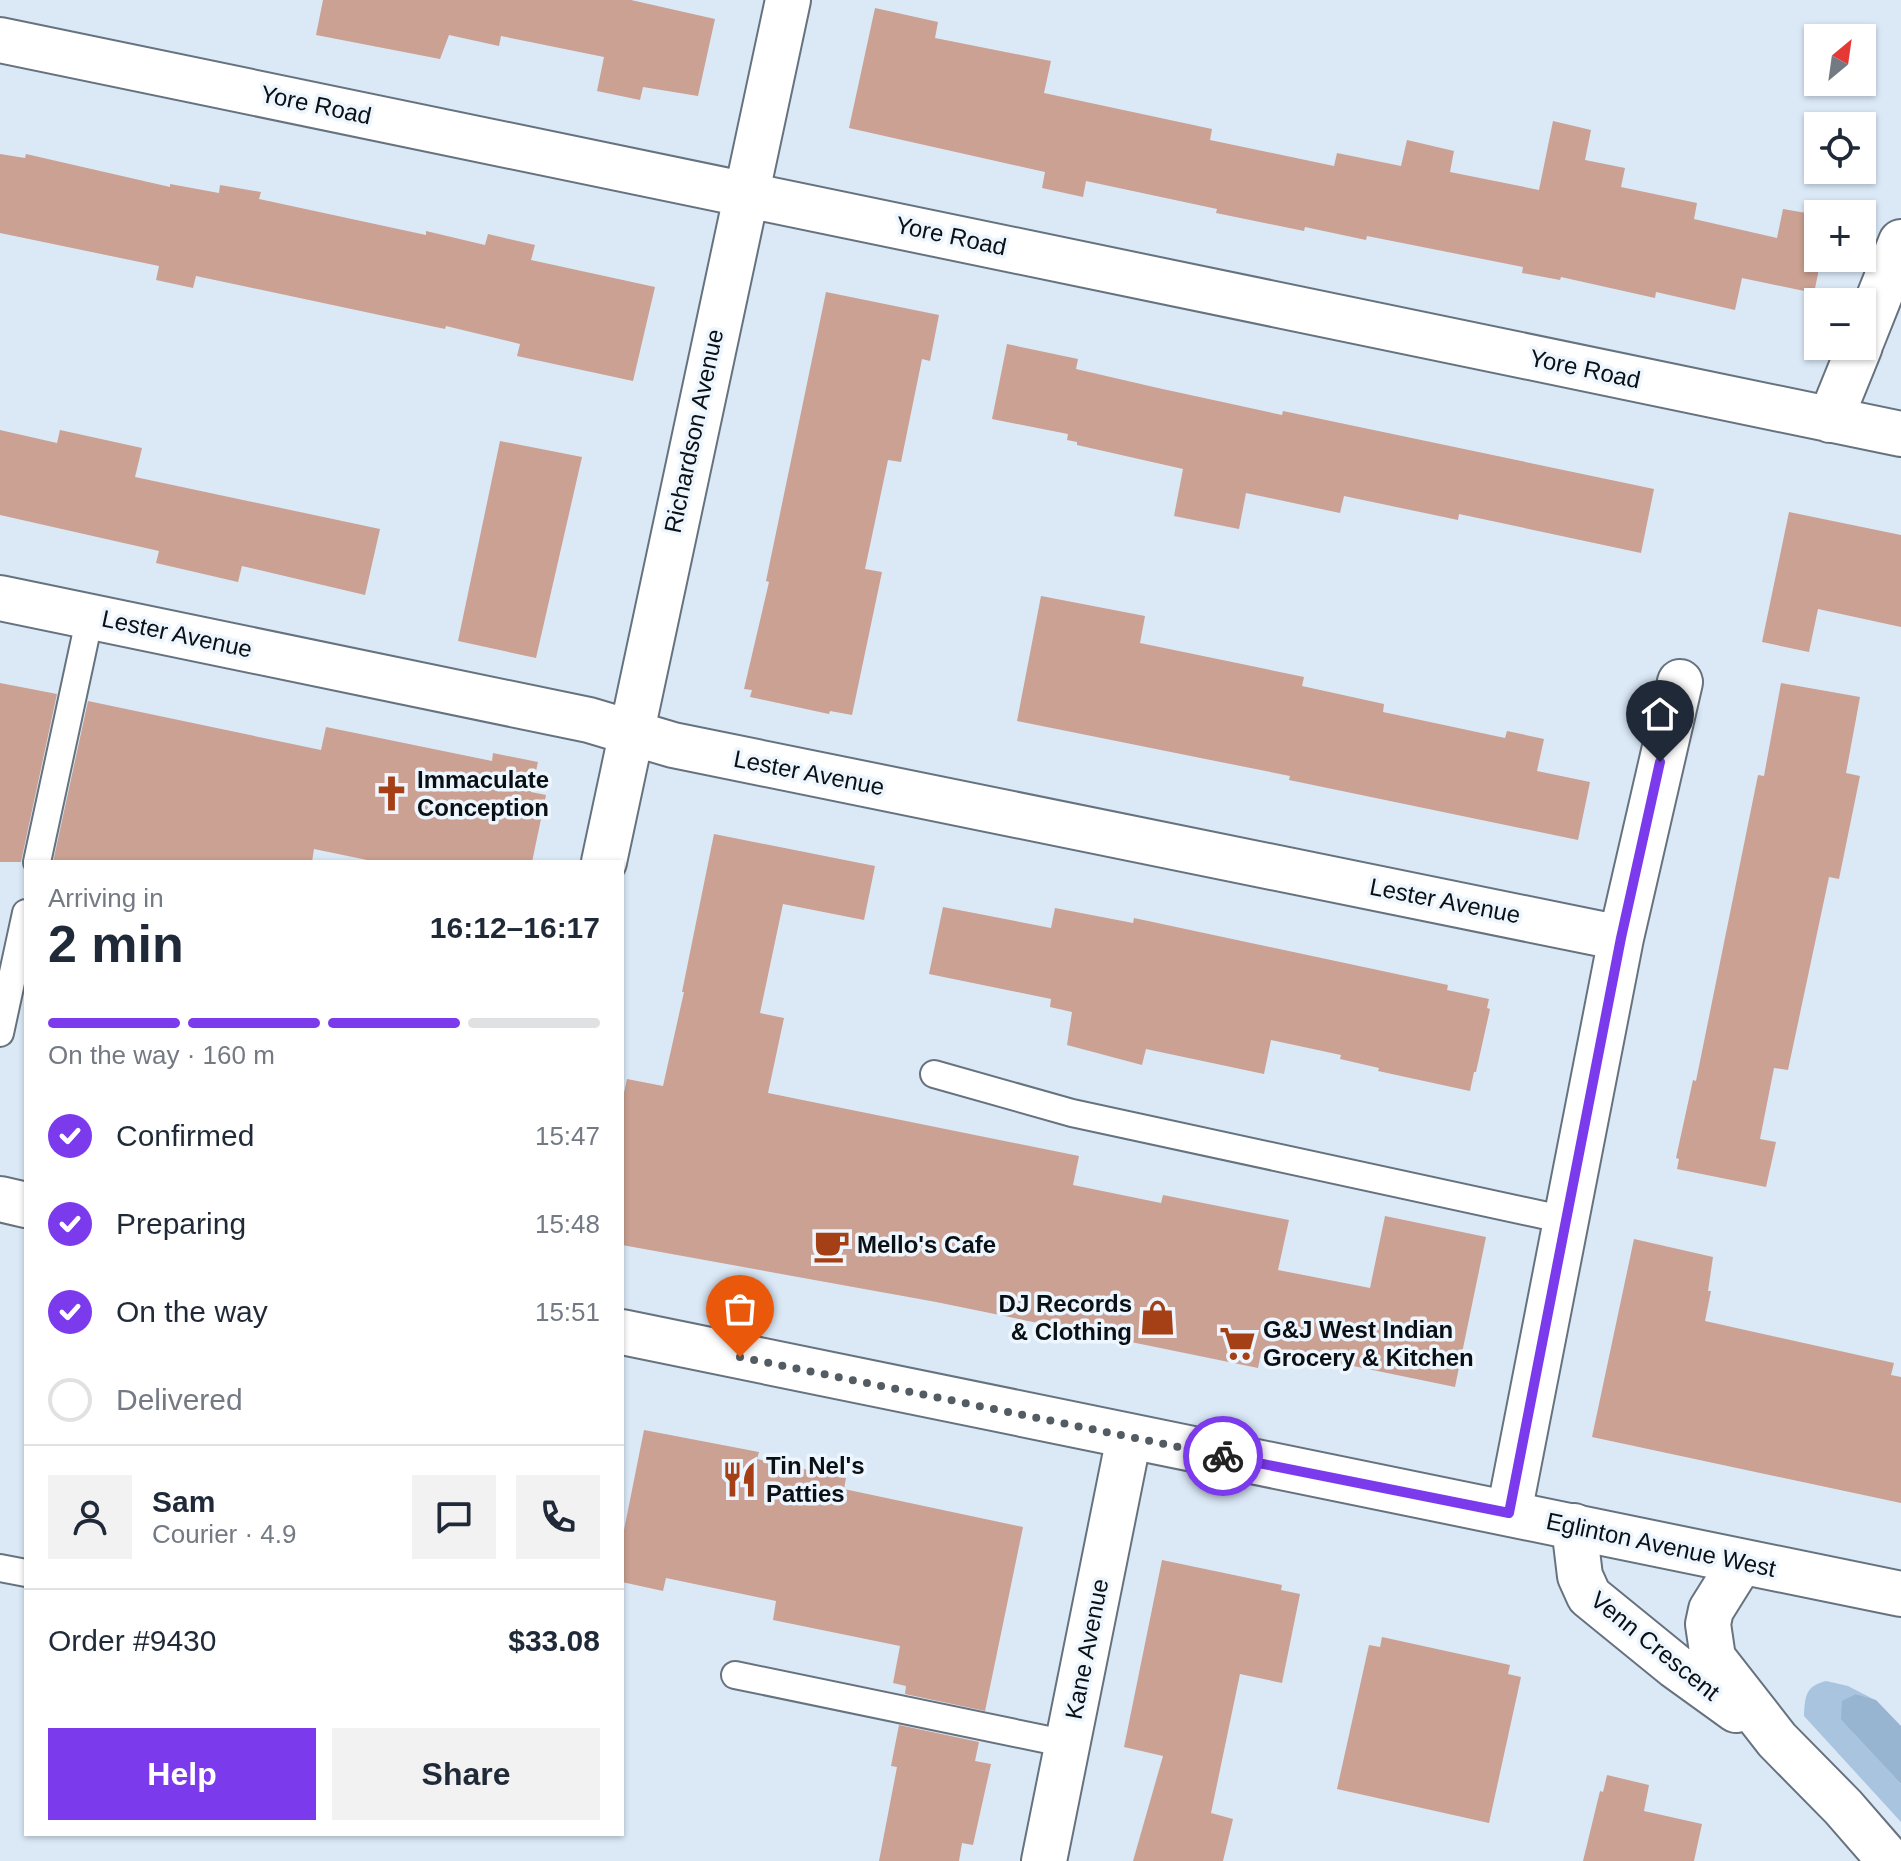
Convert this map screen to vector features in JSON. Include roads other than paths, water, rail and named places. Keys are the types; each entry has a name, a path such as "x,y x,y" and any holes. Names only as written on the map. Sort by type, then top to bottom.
{"street":[{"name":"Richardson Avenue","path":"604,860 788,0"},
{"name":"Yore Road","path":"0,40 1901,434"},
{"path":"1876,305 1901,242"},
{"path":"1830,420 1854,360"},
{"name":"Lester Avenue","path":"0,598 589,720 673,745 1621,938"},
{"path":"1509,1513 1621,938 1680,682"},
{"path":"0,1199 24,1205"},
{"name":"Eglinton Avenue West","path":"624,1332 1901,1594"},
{"name":"Kane Avenue","path":"1044,1861 1129,1437"},
{"name":"Venn Crescent","path":"1574,1526 1580,1576 1589,1596 1675,1666 1777,1740"},
{"name":"Venn Crescent","path":"1741,1562 1711,1610 1708,1624 1713,1658 1777,1740 1843,1807 1890,1861"}],"lane":[{"path":"37,860 90,616"},
{"path":"0,1033 24,922"},
{"path":"934,1074 1062,1111 1566,1220"},
{"path":"0,1568 24,1572"},
{"path":"735,1675 1068,1744"}],"place":[{"name":"Immaculate Conception","path":"391,794"},
{"name":"Mello's Cafe","path":"831,1245"},
{"name":"DJ Records & Clothing","path":"1158,1318"},
{"name":"G&J West Indian Grocery & Kitchen","path":"1237,1344"},
{"name":"Tin Nel's Patties","path":"740,1480"}]}
